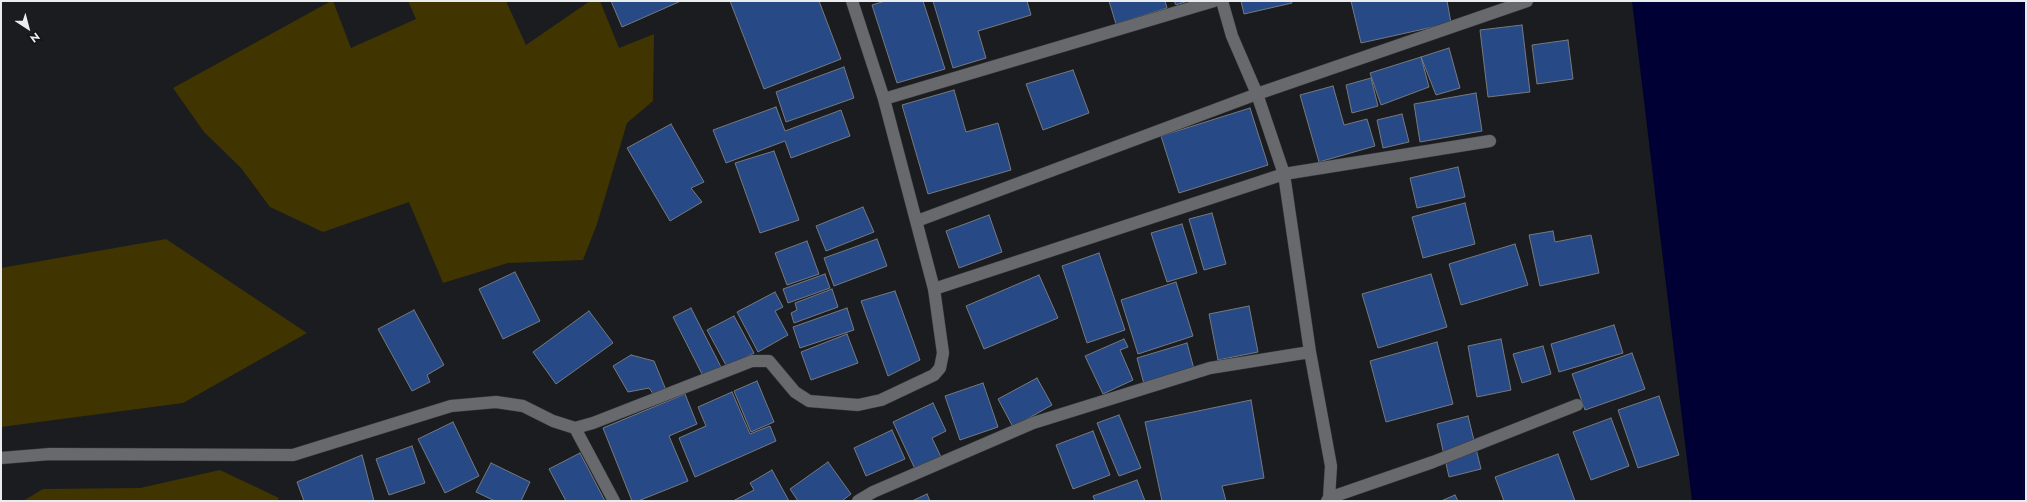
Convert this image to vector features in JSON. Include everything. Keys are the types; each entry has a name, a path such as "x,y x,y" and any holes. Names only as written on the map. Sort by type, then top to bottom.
{"street":[{"path":"1,458 50,454 293,455 451,406 496,402 524,406 553,421 575,428 593,423 752,361 769,361 795,392 808,401 858,405 881,400 934,376 940,368 943,353 934,289 884,99 852,1"},
{"path":"884,99 1214,1"},
{"path":"1222,1 1232,36 1257,94 1284,174 1310,352 1331,466 1328,500 1433,462 1576,405"},
{"path":"917,221 1257,94 1527,1"},
{"path":"934,289 1284,174 1490,141"},
{"path":"858,501 872,492 1033,423 1210,368 1310,352"},
{"path":"575,428 614,501"}],"shaded area":[{"path":"333,1 351,48 416,19 408,1 506,1 526,45 590,1 600,1 619,48 654,34 653,101 627,123 597,224 583,260 508,263 443,283 409,202 323,232 270,207 241,168 204,132 173,88"},
{"path":"1632,1 2026,1 2026,501 1692,501"},
{"path":"166,239 307,333 183,403 1,427 1,268"},
{"path":"220,470 279,498 277,501 23,501 43,489 140,488"}],"building":[{"path":"611,1 681,1 622,27"},
{"path":"730,1 819,1 841,59 764,89"},
{"path":"885,1 923,1 945,69 897,83 872,5"},
{"path":"933,1 1027,1 1031,15 978,31 986,58 953,68"},
{"path":"1109,1 1165,1 1167,8 1116,24"},
{"path":"1174,1 1188,1 1176,5"},
{"path":"1241,1 1291,1 1292,3 1244,14"},
{"path":"1351,1 1447,1 1451,23 1361,43"},
{"path":"1522,25 1530,92 1488,97 1480,30"},
{"path":"1568,40 1573,79 1537,84 1532,45"},
{"path":"1449,48 1460,88 1436,95 1421,57"},
{"path":"1421,57 1429,87 1381,105 1370,73"},
{"path":"844,67 854,98 786,122 776,92"},
{"path":"1073,70 1089,113 1043,130 1026,84"},
{"path":"1371,78 1378,106 1352,113 1346,85"},
{"path":"1333,86 1344,125 1367,119 1375,146 1319,162 1300,95"},
{"path":"954,90 966,132 998,123 1011,170 928,194 902,105"},
{"path":"1476,93 1482,131 1420,142 1414,104"},
{"path":"776,107 785,131 841,110 850,136 791,158 785,141 726,163 713,130"},
{"path":"1250,108 1268,165 1179,193 1161,136"},
{"path":"1402,114 1409,142 1383,148 1377,120"},
{"path":"671,124 704,182 691,188 702,202 670,221 627,148"},
{"path":"774,151 799,220 760,233 735,163"},
{"path":"1458,167 1465,197 1417,208 1410,178"},
{"path":"1465,203 1475,244 1423,258 1412,217"},
{"path":"863,207 874,232 826,251 816,226"},
{"path":"1212,213 1226,264 1204,270 1189,219"},
{"path":"989,215 1002,252 959,268 946,231"},
{"path":"1182,224 1197,273 1167,282 1151,233"},
{"path":"1553,231 1555,242 1591,235 1599,273 1540,286 1529,235"},
{"path":"877,239 887,266 834,286 824,258"},
{"path":"807,241 819,274 787,285 775,253"},
{"path":"1515,244 1528,285 1461,305 1449,264"},
{"path":"1099,253 1125,330 1087,343 1062,266"},
{"path":"515,272 540,321 503,339 479,289"},
{"path":"825,274 830,288 788,303 783,289"},
{"path":"1431,274 1447,327 1378,348 1362,294"},
{"path":"1039,275 1058,318 984,349 966,306"},
{"path":"1176,282 1193,336 1138,354 1121,300"},
{"path":"832,289 838,307 794,323 791,313 797,310 795,303"},
{"path":"895,291 920,360 888,376 861,301"},
{"path":"775,292 783,307 775,311 788,335 758,352 737,312"},
{"path":"1249,306 1258,352 1218,360 1209,314"},
{"path":"691,308 722,369 704,378 673,317"},
{"path":"847,308 854,330 800,348 793,327"},
{"path":"414,310 444,365 427,375 430,382 412,391 378,329"},
{"path":"589,311 613,343 556,384 533,352"},
{"path":"734,316 754,353 727,367 707,330"},
{"path":"1614,325 1623,353 1559,372 1551,344"},
{"path":"847,334 858,363 811,380 801,352"},
{"path":"1124,339 1128,347 1120,350 1133,380 1103,394 1085,356"},
{"path":"1501,339 1511,390 1477,397 1468,346"},
{"path":"1437,342 1453,404 1386,422 1370,361"},
{"path":"1187,343 1194,369 1144,384 1137,358"},
{"path":"1543,346 1551,374 1522,383 1513,354"},
{"path":"1632,353 1645,389 1585,410 1572,374"},
{"path":"631,355 654,361 666,390 654,395 649,388 628,392 613,366"},
{"path":"1037,378 1052,405 1013,427 998,399"},
{"path":"757,381 774,422 751,432 734,391"},
{"path":"983,383 998,427 960,440 945,396"},
{"path":"732,392 750,434 770,426 776,441 695,477 679,438 706,426 698,407"},
{"path":"685,394 697,424 669,436 688,481 638,501 632,501 603,428"},
{"path":"1659,396 1679,455 1638,468 1618,410"},
{"path":"1251,400 1264,478 1222,486 1226,501 1162,501 1145,422"},
{"path":"933,403 946,431 932,438 941,457 915,469 893,422"},
{"path":"1119,415 1141,468 1119,476 1097,423"},
{"path":"1468,416 1481,469 1449,477 1437,424"},
{"path":"1611,418 1629,466 1591,480 1573,432"},
{"path":"453,422 479,476 445,493 418,439"},
{"path":"892,430 905,459 866,476 854,448"},
{"path":"1093,431 1110,475 1073,489 1056,445"},
{"path":"412,446 425,483 389,495 376,459"},
{"path":"580,453 605,501 566,501 549,469"},
{"path":"1558,454 1575,501 1504,501 1495,477"},
{"path":"362,455 374,501 304,501 297,482"},
{"path":"828,462 851,494 842,501 798,501 790,489"},
{"path":"491,463 530,482 521,501 495,501 476,492"},
{"path":"772,470 789,501 733,501 754,490 750,483"},
{"path":"1137,480 1145,501 1095,501 1093,496"},
{"path":"927,494 930,501 912,501"},
{"path":"1455,495 1458,501 1441,501"}]}
